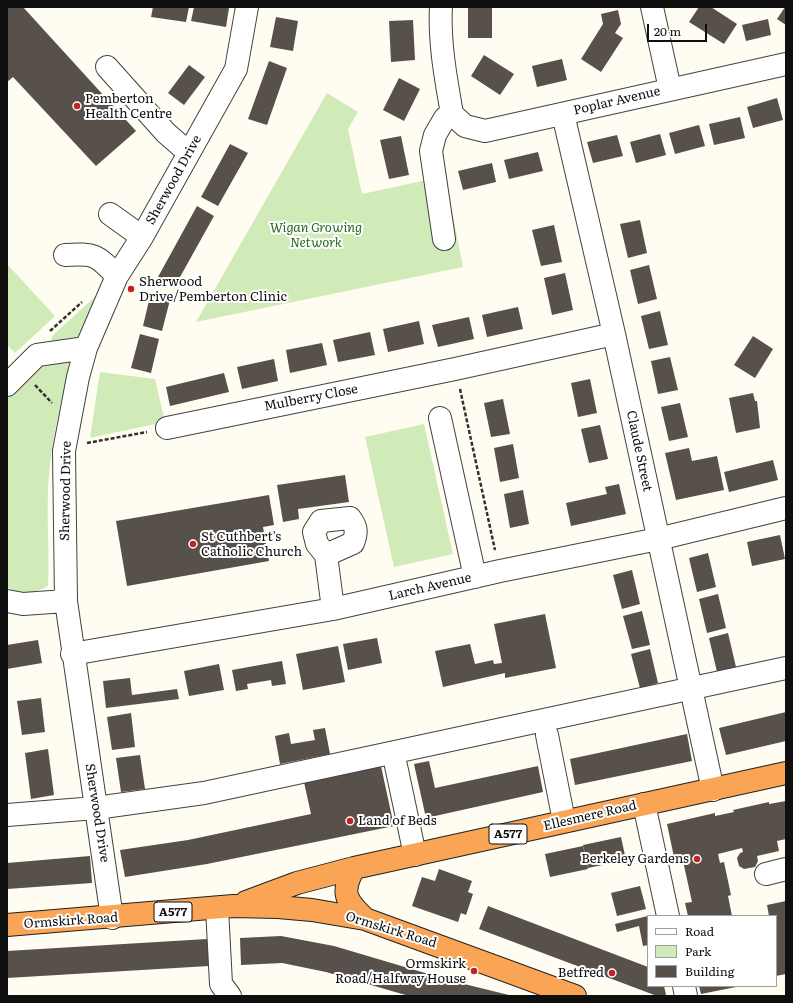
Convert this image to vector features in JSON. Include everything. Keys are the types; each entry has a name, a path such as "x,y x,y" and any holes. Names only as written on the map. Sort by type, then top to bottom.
{"highway":[{"name":"Ellesmere Road","path":"225,907 297,883 354,868 786,773"},
{"name":"A577","path":"354,868 346,884 346,892 354,908 365,919"},
{"name":"Ormskirk Road","path":"7,925 112,918 225,907 278,907 312,910 365,919 575,996"}],"street":[{"name":"Sherwood Drive","path":"112,918 72,654 66,601 64,451 69,420 86,348 117,276 142,237 236,69 247,7"},
{"path":"441,7 440,23 446,78 452,114 445,118 435,135 431,151 444,239"},
{"path":"652,7 670,89"},
{"name":"Poplar Avenue","path":"452,114 465,126 485,131 786,64"},
{"path":"108,67 166,133 189,153"},
{"name":"Claude Street","path":"563,114 614,334 713,790"},
{"path":"110,214 142,237"},
{"path":"65,254 93,255 101,259 117,276"},
{"name":"Mulberry Close","path":"167,428 455,369 614,334"},
{"path":"14,378 37,355 86,348"},
{"path":"440,418 475,577"},
{"name":"Larch Avenue","path":"72,654 333,609 500,571 658,539 786,508"},
{"path":"326,555 333,609"},
{"path":"7,602 22,604 66,601"},
{"path":"7,815 96,808 218,790 786,668"},
{"path":"546,735 564,821"},
{"path":"395,761 415,855"},
{"path":"644,804 668,915"},
{"path":"225,907 221,984 225,994"}],"path":[{"path":"37,355 41,340 84,299"},
{"path":"455,369 500,571"},
{"path":"14,378 69,420 88,443 167,428"}],"green space":[{"name":"Wigan Growing Network","path":"327,93 358,112 348,129 362,194 445,176 463,267 196,322"},
{"path":"7,264 55,316 15,353 7,345"},
{"path":"97,295 74,347 51,346 52,336"},
{"path":"70,360 56,425 50,464 48,495 48,586 33,592 17,592 7,587 7,399 43,364"},
{"path":"100,372 155,379 165,422 90,438"},
{"path":"424,424 453,554 394,567 365,437"}],"building":[{"name":"Pemberton Health Centre","path":"7,7 23,7 136,131 96,166 13,77 7,82"},
{"path":"153,7 189,7 186,22 151,17"},
{"path":"194,7 229,8 226,27 191,21"},
{"path":"468,7 492,7 492,38 468,38"},
{"path":"699,7 711,7 737,24 724,44 689,22"},
{"path":"786,7 786,25 777,19"},
{"path":"618,10 621,24 615,33 623,38 601,72 581,59 603,24 601,14"},
{"path":"276,17 298,21 293,51 270,47"},
{"path":"768,19 771,35 746,41 742,25"},
{"path":"413,20 415,60 391,62 389,21"},
{"path":"484,55 514,74 500,95 471,76"},
{"path":"562,59 567,80 537,87 532,66"},
{"path":"269,61 287,68 267,125 248,119"},
{"path":"189,65 205,77 184,105 168,93"},
{"path":"399,78 420,89 404,121 383,110"},
{"path":"777,98 783,120 753,128 747,107"},
{"path":"740,117 745,138 714,145 709,124"},
{"path":"699,125 705,146 675,154 669,133"},
{"path":"660,134 666,155 636,163 630,142"},
{"path":"617,135 623,156 593,163 587,142"},
{"path":"401,136 409,175 389,179 380,140"},
{"path":"230,144 248,153 218,206 201,197"},
{"path":"538,152 543,171 509,179 504,160"},
{"path":"492,163 496,182 463,190 458,171"},
{"path":"197,206 214,216 175,286 158,277"},
{"path":"640,220 647,253 628,258 620,224"},
{"path":"554,225 562,262 541,266 532,230"},
{"path":"649,265 657,299 638,304 630,270"},
{"path":"565,273 573,310 552,315 544,278"},
{"path":"151,292 171,296 162,331 143,326"},
{"path":"518,307 523,329 487,337 482,315"},
{"path":"660,311 668,345 649,349 641,316"},
{"path":"469,317 474,339 438,347 432,325"},
{"path":"419,321 424,344 388,352 383,329"},
{"path":"370,332 375,355 338,362 333,340"},
{"path":"140,334 159,339 151,373 131,368"},
{"path":"753,336 773,349 755,378 734,365"},
{"path":"322,343 327,365 290,373 286,350"},
{"path":"670,357 678,390 658,394 651,361"},
{"path":"274,359 278,381 242,389 237,367"},
{"path":"224,373 229,392 170,406 166,387"},
{"path":"590,379 597,413 578,417 571,383"},
{"path":"753,393 755,401 757,401 760,428 736,433 729,398"},
{"path":"503,399 510,434 491,437 484,403"},
{"path":"680,403 688,437 669,441 661,407"},
{"path":"600,425 608,459 589,463 581,429"},
{"path":"513,444 519,478 500,482 494,448"},
{"path":"689,448 692,461 717,456 724,490 676,500 665,453"},
{"path":"773,460 778,480 729,492 724,472"},
{"path":"345,475 349,502 298,509 299,519 283,522 277,485"},
{"path":"619,484 626,514 571,526 566,503 607,494 605,487"},
{"path":"523,490 529,524 510,528 504,494"},
{"name":"St Cuthbert's Catholic Church","path":"269,495 274,525 263,527 269,561 127,586 116,521"},
{"path":"780,535 785,559 752,566 747,542"},
{"path":"708,553 716,587 697,592 689,558"},
{"path":"632,570 640,604 622,609 613,575"},
{"path":"718,594 726,628 707,633 699,599"},
{"path":"642,611 650,645 632,649 623,616"},
{"path":"545,614 556,668 505,678 505,673 443,687 435,651 470,644 475,664 493,660 494,664 502,663 494,624"},
{"path":"728,633 736,667 717,672 709,638"},
{"path":"377,638 382,663 348,670 343,644"},
{"path":"38,640 42,663 7,669 7,645"},
{"path":"338,646 345,682 303,690 296,654"},
{"path":"650,649 658,683 640,688 631,654"},
{"path":"282,661 286,684 272,686 271,680 247,684 248,689 236,691 232,670"},
{"path":"219,664 224,690 189,696 184,671"},
{"path":"130,678 132,695 177,689 179,699 106,708 103,681"},
{"path":"41,698 45,732 22,735 17,701"},
{"path":"786,712 786,741 726,755 719,728"},
{"path":"131,713 135,747 112,750 107,717"},
{"path":"325,728 330,754 280,764 275,736 289,733 291,744 315,740 313,730"},
{"path":"687,734 692,761 575,785 570,759"},
{"path":"48,749 54,795 31,799 25,753"},
{"path":"140,755 145,789 121,792 116,758"},
{"path":"379,757 394,826 207,864 125,877 120,850 188,840 311,814 302,773"},
{"path":"429,761 435,788 538,766 543,792 426,818 414,764"},
{"name":"Berkeley Gardens","path":"786,801 786,839 777,841 779,851 757,856 758,861 755,867 744,869 739,866 737,858 740,853 743,852 742,848 718,854 720,863 724,862 731,895 728,896 732,915 688,915 685,903 692,902 683,861 675,862 667,824 715,813 715,816 734,812 733,810 769,802 769,804"},
{"path":"621,837 626,860 588,868 583,845"},
{"path":"583,846 588,869 550,877 545,854"},
{"path":"90,856 92,883 7,889 7,863"},
{"path":"439,869 472,881 468,892 473,894 466,915 461,913 458,922 412,906 422,877 435,881"},
{"path":"640,886 646,909 617,916 611,893"},
{"path":"786,901 786,974 777,976 777,915 769,915 767,905"},
{"path":"488,906 647,967 647,987 664,987 666,995 657,996 479,929"},
{"path":"647,916 647,945 643,946 639,926 617,932 615,924"},
{"path":"281,936 334,946 452,981 513,996 409,996 326,972 282,963 241,965 240,938"},
{"path":"207,939 209,966 7,978 7,951"},
{"path":"699,987 736,987 701,994"}],"place":[{"name":"Pemberton Health Centre","path":"77,106"},
{"name":"Sherwood Drive/Pemberton Clinic","path":"131,289"},
{"name":"St Cuthbert's Catholic Church","path":"193,544"},
{"name":"Land of Beds","path":"350,821"},
{"name":"Berkeley Gardens","path":"697,859"},
{"name":"Ormskirk Road/Halfway House","path":"474,971"},
{"name":"Betfred","path":"612,973"}]}
